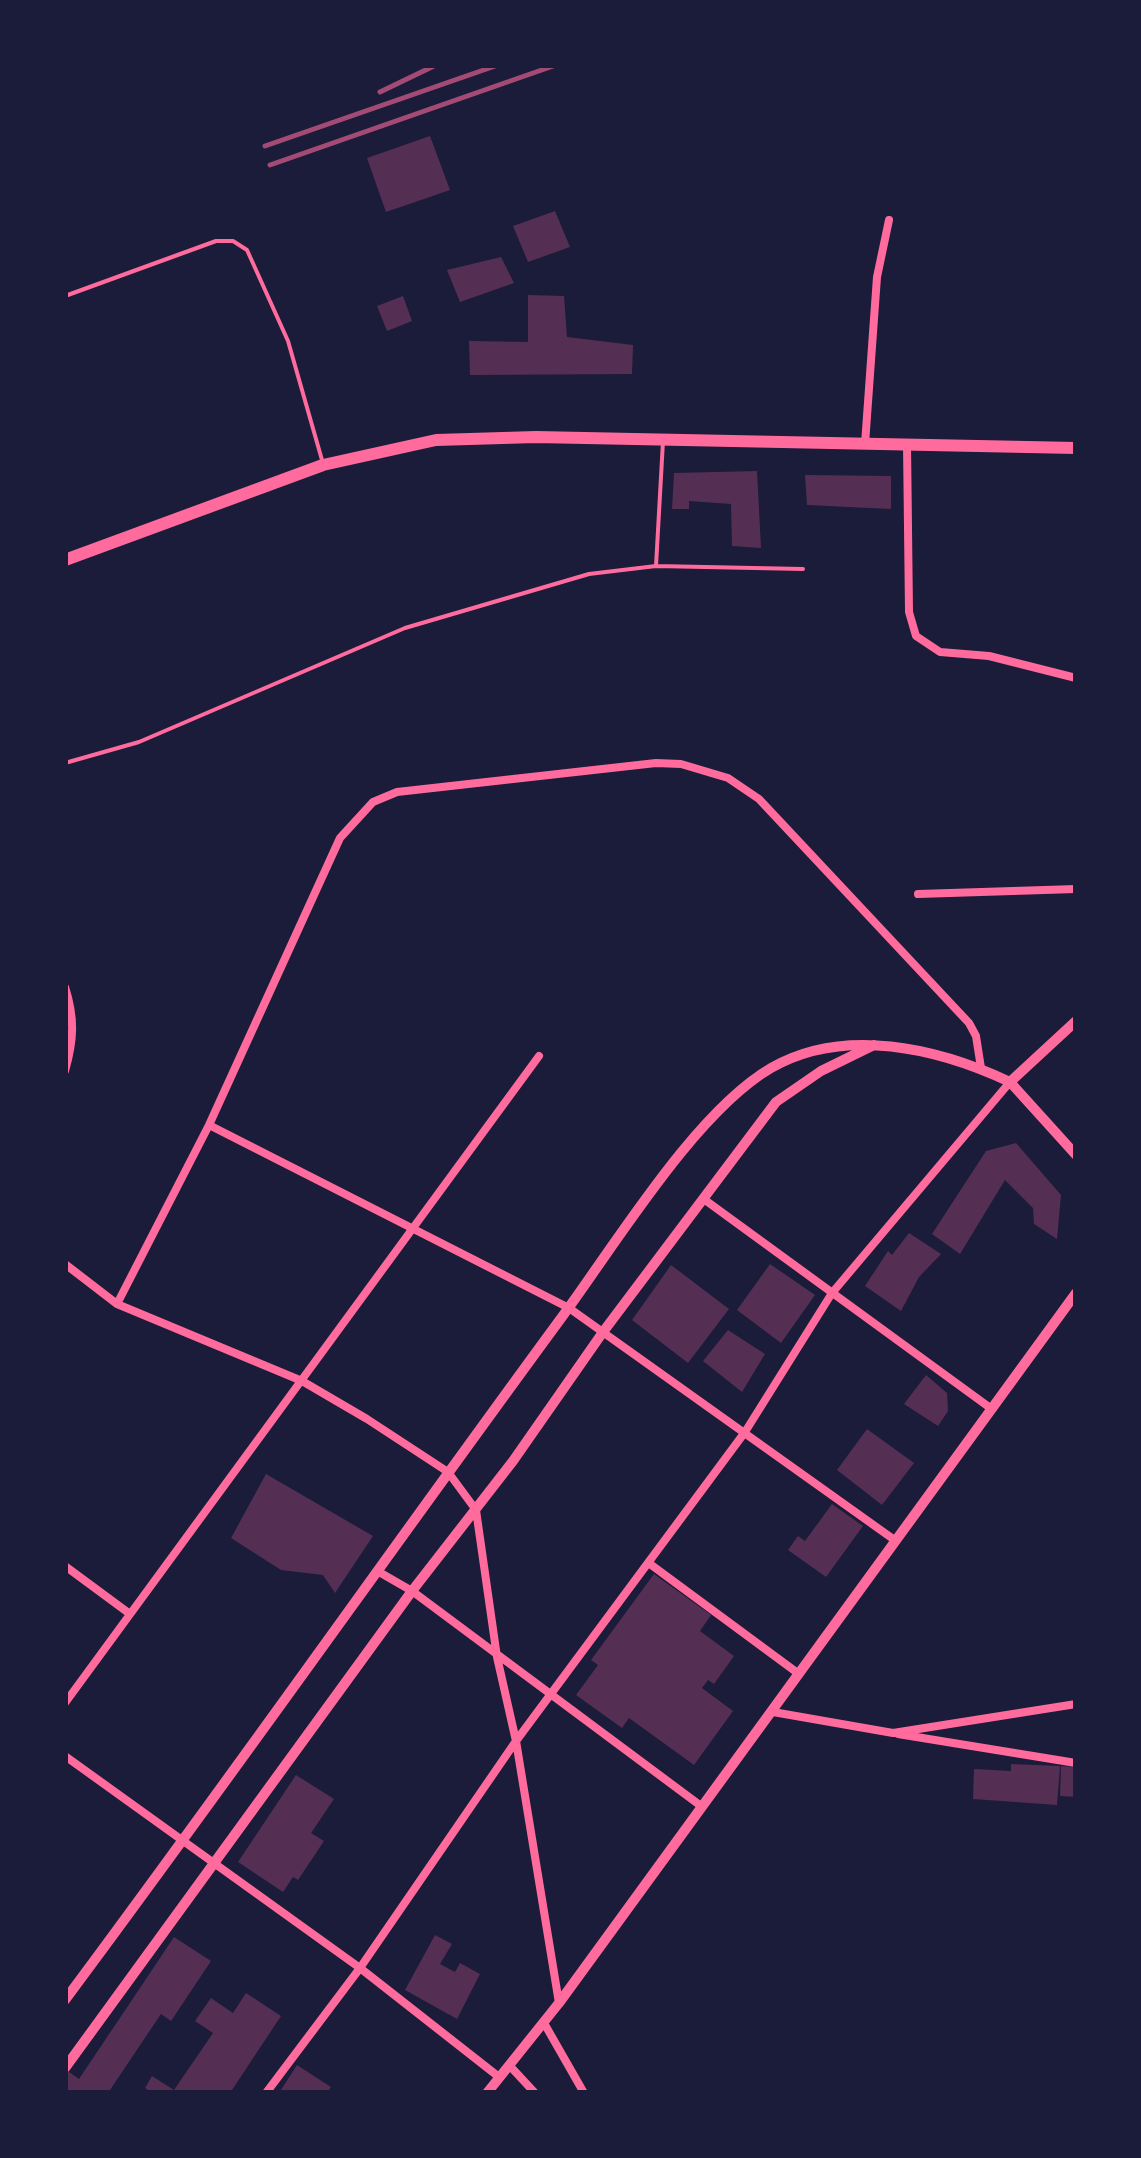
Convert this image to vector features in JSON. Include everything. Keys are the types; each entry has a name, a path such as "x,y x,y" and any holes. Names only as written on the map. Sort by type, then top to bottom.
{"main road":[{"path":"65,560 323,464 436,440 1076,448"}],"street":[{"path":"865,444 877,278 889,220"},
{"path":"907,444 910,612 916,636 940,652 988,656 1076,678"},
{"path":"116,1304 209,1125 340,838 373,802 398,792 656,763 681,764 728,778 758,799 969,1024 976,1036 981,1068"},
{"path":"918,894 1076,888"},
{"path":"65,987 74,1016 73,1043 65,1071"},
{"path":"266,2093 360,1968 516,1742 745,1432 832,1293 1010,1082 1076,1021"},
{"path":"65,2000 182,1844 448,1472 706,1124 734,1093 774,1067 809,1052 850,1042 874,1044 981,1068 1010,1082 1076,1155"},
{"path":"65,2068 412,1591 776,1102 821,1071 874,1044"},
{"path":"65,1704 540,1056"},
{"path":"209,1125 569,1308 896,1541"},
{"path":"705,1200 989,1407"},
{"path":"65,1264 116,1304 302,1381 448,1472 476,1510 497,1656 516,1742 559,2004"},
{"path":"487,2093 559,2004 989,1407 1076,1293"},
{"path":"650,1564 799,1674"},
{"path":"65,1566 130,1614"},
{"path":"379,1572 412,1591 702,1806"},
{"path":"893,1733 1076,1704"},
{"path":"773,1712 1076,1763"},
{"path":"65,1756 182,1844 360,1968 499,2076"},
{"path":"544,2023 584,2093"},
{"path":"509,2065 535,2093"}],"lane":[{"path":"65,296 216,241 233,241 247,250 288,342 323,464"},
{"path":"656,566 663,440"},
{"path":"65,763 139,742 405,628 588,574 656,566 804,569"}],"building":[{"path":"430,136 450,190 386,212 367,158"},
{"path":"555,211 570,247 528,262 513,226"},
{"path":"501,257 514,283 460,302 447,270"},
{"path":"528,295 564,296 567,337 633,345 632,374 470,375 469,341 528,342"},
{"path":"403,296 412,321 387,331 377,306"},
{"path":"757,471 761,548 732,546 731,504 689,501 689,509 672,509 674,473"},
{"path":"805,475 891,476 891,509 807,505"},
{"path":"1016,1143 1061,1195 1057,1239 1034,1224 1033,1208 1005,1180 960,1254 932,1234 986,1151"},
{"path":"909,1233 941,1254 919,1277 901,1311 865,1286 888,1251 892,1255"},
{"path":"770,1264 815,1295 781,1343 737,1310"},
{"path":"671,1265 729,1309 688,1363 632,1320"},
{"path":"728,1330 765,1354 742,1392 703,1361"},
{"path":"926,1375 947,1393 948,1411 938,1426 904,1404"},
{"path":"867,1429 914,1463 882,1505 837,1470"},
{"path":"266,1474 373,1536 335,1593 323,1575 281,1570 231,1538"},
{"path":"832,1504 863,1526 826,1577 788,1550 798,1536 805,1541"},
{"path":"654,1574 711,1615 700,1631 734,1656 714,1684 708,1680 702,1688 733,1711 694,1765 629,1718 622,1728 576,1695 598,1665 591,1660"},
{"path":"1011,1764 1060,1766 1057,1805 973,1799 974,1769 1011,1771"},
{"path":"1061,1766 1076,1767 1076,1797 1060,1796"},
{"path":"296,1775 334,1799 311,1833 324,1841 298,1880 293,1877 283,1892 238,1862"},
{"path":"435,1935 452,1944 440,1964 455,1972 460,1963 480,1974 457,2019 405,1990"},
{"path":"174,1937 211,1961 171,2021 161,2014 108,2093 65,2093 65,2069 79,2079"},
{"path":"246,1993 281,2016 230,2093 152,2093 145,2088 152,2076 174,2090 213,2033 195,2021 211,1998 233,2013"},
{"path":"297,2065 331,2087 327,2093 279,2093"}],"railway":[{"path":"380,92 436,65"},
{"path":"265,146 498,65"},
{"path":"270,165 556,65"}]}
